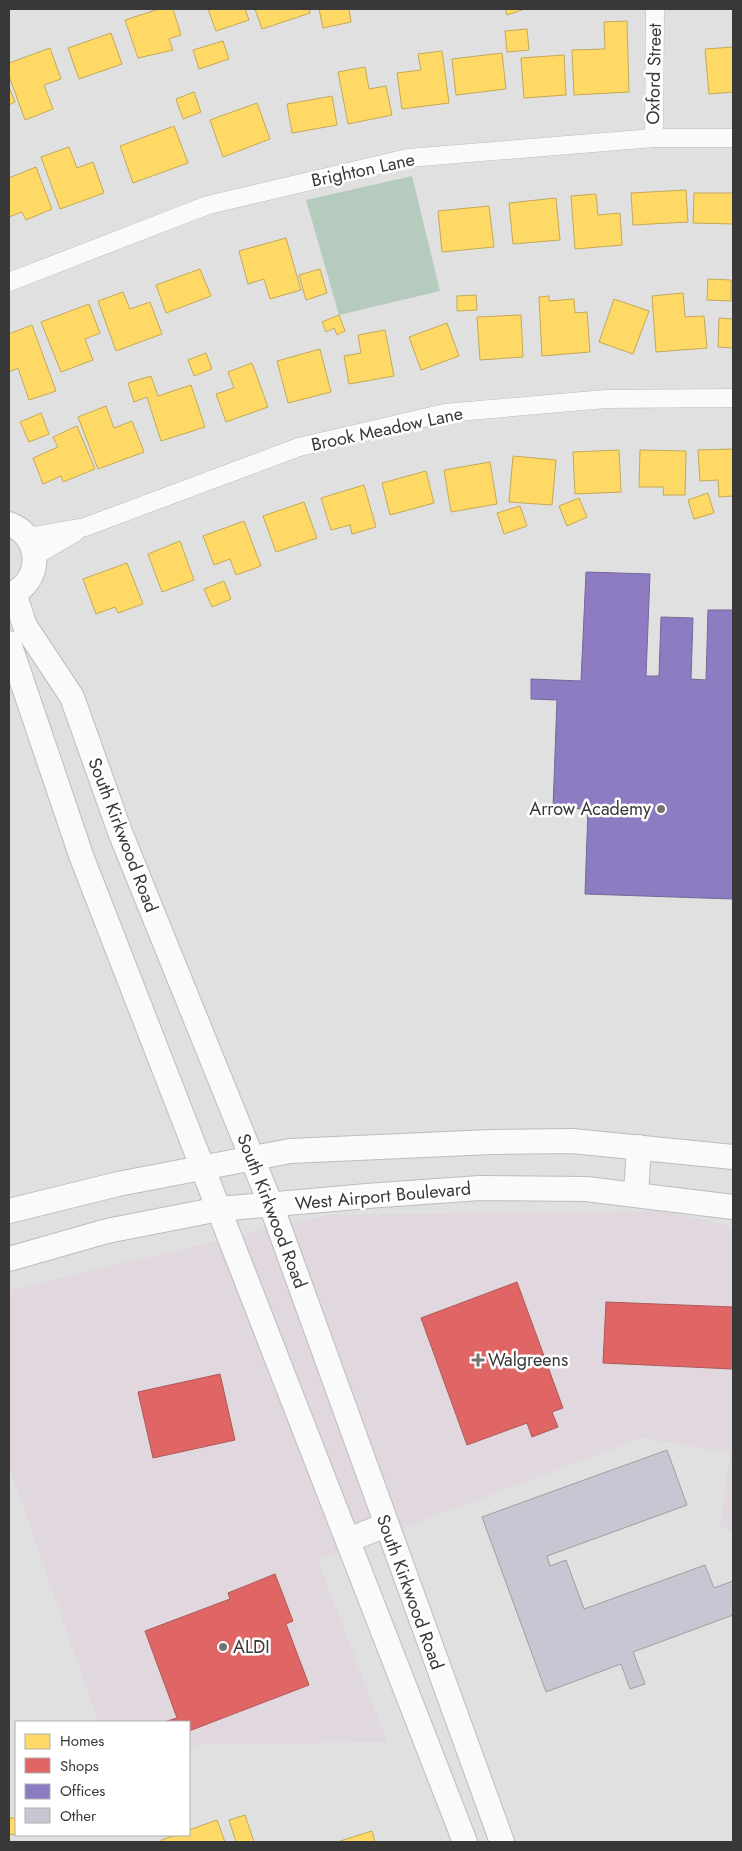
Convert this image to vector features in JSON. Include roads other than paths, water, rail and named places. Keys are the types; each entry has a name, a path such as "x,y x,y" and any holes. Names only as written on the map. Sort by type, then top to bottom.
{"main road":[{"path":"11,594 30,578 24,539"},
{"name":"South Kirkwood Road","path":"11,594 25,626 72,697 120,832 271,1205 502,1842"},
{"path":"9,643 82,858 465,1842"},
{"path":"9,1211 118,1184 290,1151 491,1142 572,1141 733,1157"},
{"path":"636,1193 639,1147"},
{"name":"West Airport Boulevard","path":"9,1260 107,1231 218,1209 480,1188 586,1189 636,1193 733,1206"},
{"path":"348,1540 386,1525"},
{"path":"430,1750 463,1737"}],"street":[{"name":"Oxford Street","path":"654,138 655,9"},
{"name":"Brighton Lane","path":"9,282 208,205 408,158 654,138 733,138"},
{"name":"Brook Meadow Lane","path":"24,539 85,527 299,447 445,413 606,398 733,398"}],"place":[{"name":"Arrow Academy","path":"661,809"},
{"name":"Walgreens","path":"478,1360"},
{"name":"ALDI","path":"223,1647"}]}
